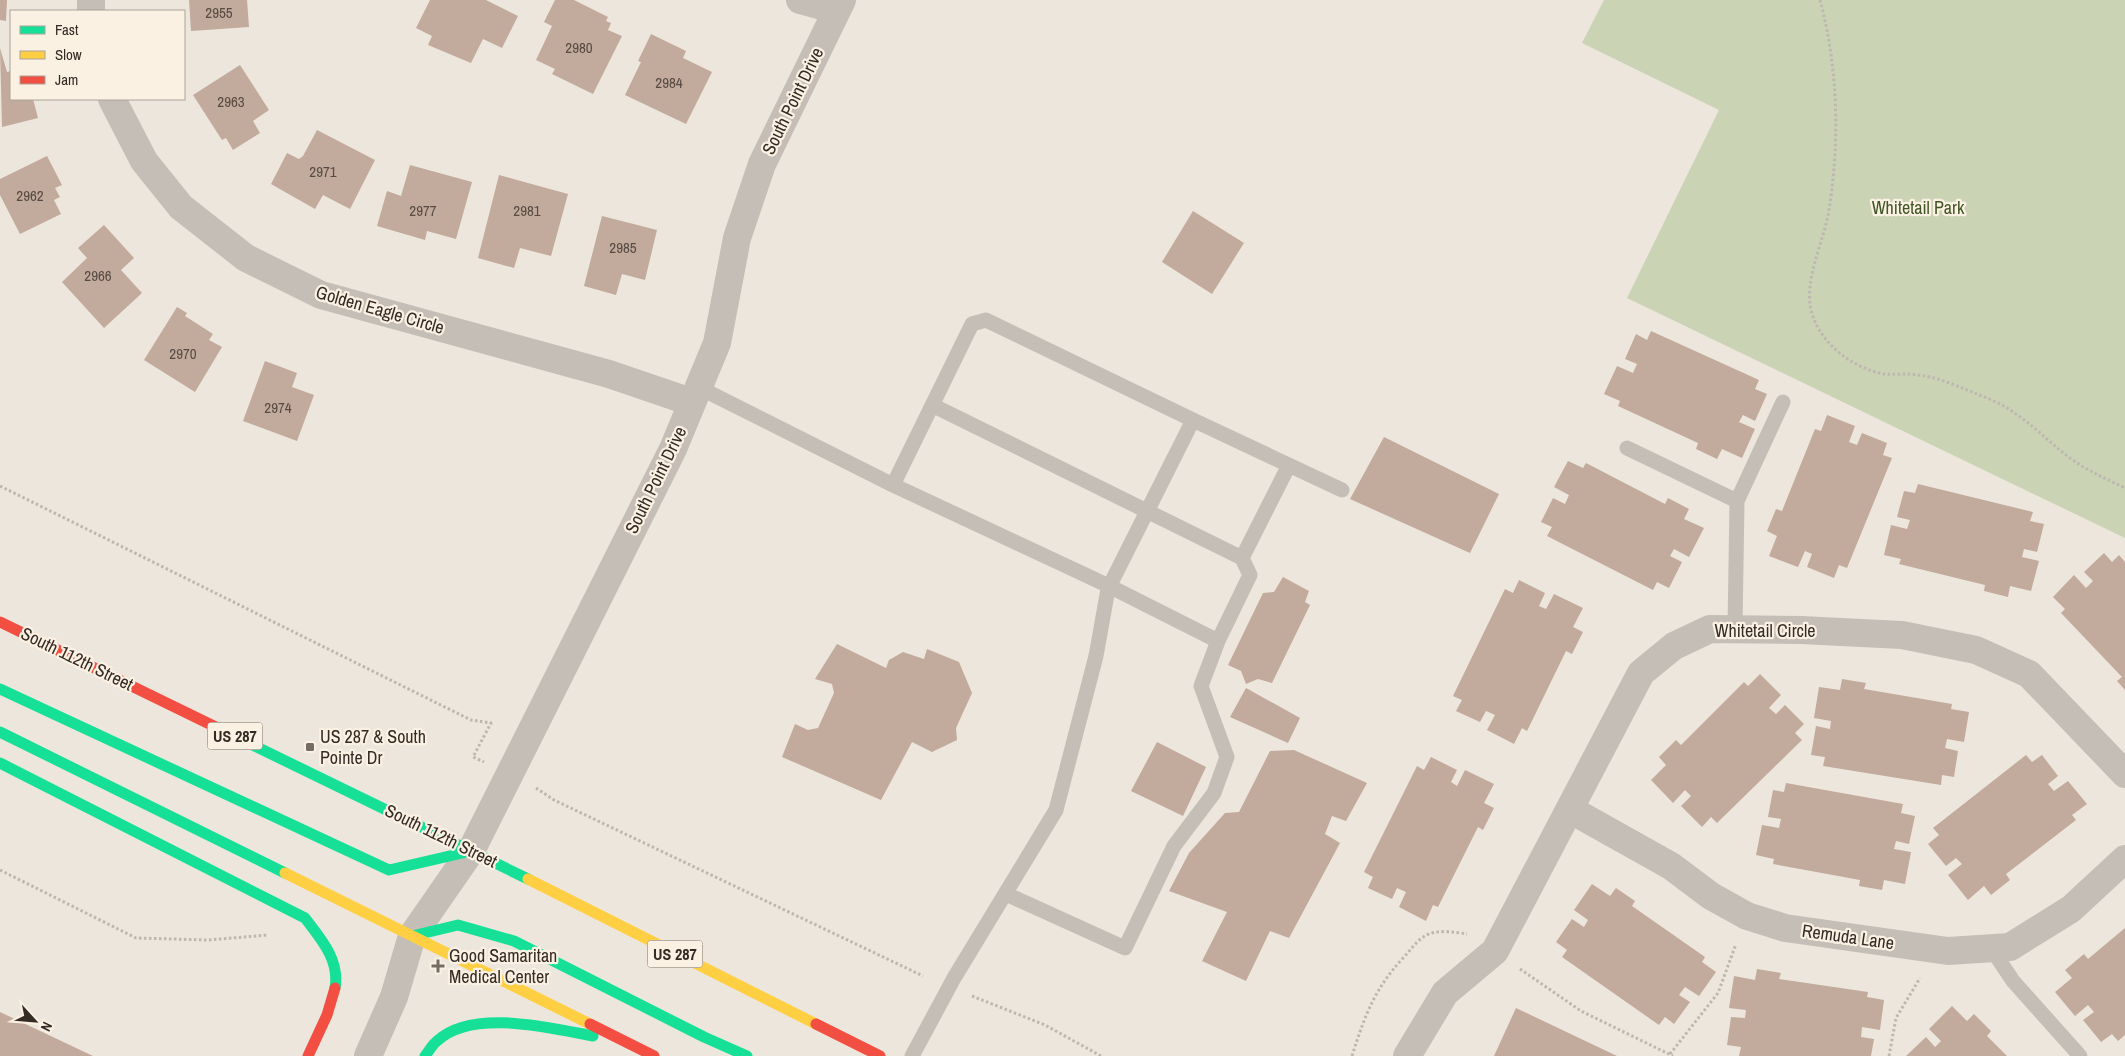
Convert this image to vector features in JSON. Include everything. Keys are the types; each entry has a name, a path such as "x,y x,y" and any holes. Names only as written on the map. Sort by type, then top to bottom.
{"main road":[{"name":"South 112th Street","path":"0,622 471,851 880,1056"},
{"path":"0,689 390,870 471,851"},
{"path":"0,732 654,1056"},
{"path":"0,763 305,918 325,943 336,972 334,996 308,1056"},
{"path":"412,936 458,925 514,941 704,1037 747,1056"},
{"path":"425,1056 437,1040 456,1030 487,1022 527,1024 626,1042"}],"street":[{"path":"800,0 840,5"},
{"name":"South Point Drive","path":"368,1056 394,997 412,936 471,851 673,449 718,342 737,238 762,164 840,5"},
{"name":"Golden Eagle Circle","path":"113,100 144,161 181,207 246,258 321,295 609,374 695,395"},
{"name":"Whitetail Circle","path":"1407,1056 1445,993 1495,952 1641,673 1674,646 1710,629 1902,635 1976,650 2029,674 2125,774"},
{"name":"Remuda Lane","path":"1571,810 1671,866 1711,896 1747,916 1785,928 1948,951 2010,947 2071,909 2125,859"}],"lane":[{"path":"893,485 972,324 986,320 1342,490"},
{"path":"695,395 1109,586 1218,641"},
{"path":"1735,629 1737,501 1783,402"},
{"path":"932,405 1242,558 1250,575 1218,641 1201,686 1228,756 1214,793 1174,846 1125,948 1006,894"},
{"path":"912,1056 954,978 1056,810 1096,656 1109,586 1193,420"},
{"path":"1627,448 1737,501"},
{"path":"1242,558 1290,465"},
{"path":"1991,948 2012,981 2080,1056"}],"path":[{"path":"1820,0 1834,73 1835,128 1829,211 1810,290 1811,309 1817,325 1830,344 1846,359 1884,374 1919,375 1944,382 1993,401 2015,412 2066,455 2091,472 2125,488"},
{"path":"0,486 471,720 491,722 473,757 510,772 554,800 923,976"},
{"path":"0,870 136,938 208,940 271,934"},
{"path":"1352,1056 1370,1005 1387,974 1426,935 1452,932 1472,936 1582,1011 1671,1055 1718,994 1747,916"},
{"path":"1888,1056 1896,1018 1921,976 1929,949"},
{"path":"969,995 1045,1025 1101,1056"}],"green space":[{"name":"Whitetail Park","path":"1604,0 2125,0 2125,538 1627,298 1719,110 1582,43"}],"building":[{"path":"0,0 7,0 6,21 0,20"},
{"path":"189,0 247,0 249,27 191,31"},
{"path":"430,0 486,0 518,16 502,48 483,39 471,63 428,45 432,36 416,28"},
{"path":"555,0 574,0 608,17 606,21 611,23 608,30 622,36 593,94 552,74 555,69 536,60 552,26 544,22"},
{"path":"651,34 686,51 683,58 712,72 686,124 625,95 641,62 638,61"},
{"path":"0,48 7,72 10,71 10,100 33,100 38,118 2,127"},
{"path":"240,65 269,110 253,121 260,133 233,150 226,138 222,140 193,95"},
{"path":"317,130 375,160 350,209 323,195 315,209 271,184 287,153 299,159 303,156"},
{"path":"47,156 62,185 55,188 60,197 54,200 61,214 20,234 0,195 0,179"},
{"path":"410,165 472,182 456,239 427,231 425,240 377,226 387,191 401,196"},
{"path":"499,175 568,194 551,256 520,248 514,268 478,258"},
{"path":"1193,211 1244,243 1212,294 1162,262"},
{"path":"602,216 657,230 645,280 622,274 616,295 584,286"},
{"path":"104,225 134,258 121,270 142,293 104,328 62,282 87,258 78,248"},
{"path":"177,307 187,313 185,316 213,334 209,340 222,347 195,392 144,360"},
{"path":"1651,331 1759,380 1755,389 1767,394 1755,421 1743,415 1739,422 1755,429 1742,458 1722,449 1717,459 1696,449 1698,443 1618,406 1620,401 1604,394 1617,366 1633,373 1637,364 1625,359 1636,334 1647,340"},
{"path":"265,361 297,373 292,387 314,395 297,441 243,421"},
{"path":"1827,415 1855,426 1849,442 1857,445 1862,433 1887,443 1883,455 1892,458 1847,568 1839,565 1834,578 1807,567 1812,554 1805,551 1798,567 1769,556 1777,536 1767,531 1776,509 1782,511 1815,429 1821,431"},
{"path":"1384,437 1499,494 1470,553 1350,499"},
{"path":"1568,461 1583,468 1586,463 1665,504 1668,498 1689,509 1684,519 1704,528 1689,557 1674,549 1670,556 1682,562 1669,588 1657,582 1653,590 1547,536 1552,527 1541,522 1553,498 1565,504 1569,495 1554,487"},
{"path":"1918,484 2033,512 2030,521 2044,524 2037,552 2024,549 2022,557 2039,561 2031,591 2010,586 2008,597 1984,591 1985,585 1899,564 1901,559 1884,555 1891,525 1907,529 1910,520 1897,517 1904,491 1915,493"},
{"path":"2104,553 2112,562 2119,555 2125,562 2125,690 2117,681 2122,677 2061,613 2065,609 2053,597 2074,575 2086,588 2093,581 2084,572"},
{"path":"1283,577 1309,591 1305,602 1310,605 1272,683 1258,679 1246,684 1241,671 1228,665 1263,593 1274,592"},
{"path":"1519,580 1545,593 1539,606 1546,609 1554,594 1583,608 1573,627 1583,632 1572,654 1566,651 1527,731 1522,728 1514,744 1487,730 1495,715 1486,711 1480,722 1456,711 1462,700 1453,696 1505,589 1513,593"},
{"path":"837,644 886,668 889,660 903,652 924,659 927,649 959,662 972,693 956,728 957,740 932,752 912,742 881,800 782,757 795,724 808,730 818,728 834,693 832,684 815,679"},
{"path":"1760,674 1781,695 1769,708 1776,714 1785,705 1804,724 1795,733 1802,740 1717,823 1711,817 1702,827 1681,806 1691,796 1685,790 1673,803 1651,780 1666,765 1659,757 1676,740 1681,745 1744,682 1748,686"},
{"path":"1842,679 1866,683 1864,689 1952,704 1951,709 1969,712 1964,742 1947,739 1945,748 1958,751 1954,777 1942,775 1941,785 1823,766 1825,757 1811,755 1816,726 1830,729 1831,721 1814,718 1819,687 1840,690"},
{"path":"1246,688 1300,718 1288,743 1230,717"},
{"path":"1157,742 1206,767 1183,816 1131,791"},
{"path":"1294,750 1367,783 1346,821 1332,816 1325,834 1340,843 1289,938 1270,931 1246,981 1202,961 1227,912 1169,891 1189,853 1225,813 1239,812 1270,751"},
{"path":"2026,755 2032,762 2042,755 2058,776 2048,784 2054,791 2068,781 2087,804 2072,815 2076,820 2006,874 2010,880 1991,895 1984,886 1968,900 1948,875 1962,864 1956,858 1946,866 1928,844 1939,835 1933,828"},
{"path":"1431,757 1457,770 1451,782 1457,786 1465,770 1494,784 1484,803 1494,808 1483,830 1478,827 1438,907 1433,905 1426,921 1399,907 1406,892 1397,888 1392,899 1368,888 1373,877 1364,872 1417,766 1424,770"},
{"path":"1786,783 1903,804 1901,813 1915,816 1909,844 1896,841 1894,849 1911,852 1905,884 1884,880 1882,890 1859,886 1860,880 1773,864 1774,859 1756,855 1762,825 1779,828 1781,819 1768,817 1773,790 1784,792"},
{"path":"1592,884 1610,896 1616,888 1635,901 1632,906 1705,957 1702,962 1716,972 1699,996 1685,987 1679,995 1690,1002 1674,1024 1665,1017 1659,1025 1562,957 1567,950 1556,942 1572,919 1584,927 1588,920 1574,910"},
{"path":"2125,928 2125,1035 2118,1041 2112,1034 2101,1042 2083,1020 2094,1012 2088,1005 2075,1016 2055,992 2072,978 2065,970 2084,954 2088,959"},
{"path":"1757,969 1781,973 1779,979 1868,992 1867,997 1884,1000 1880,1030 1862,1027 1861,1037 1874,1039 1871,1056 1739,1056 1741,1047 1727,1045 1731,1017 1745,1018 1746,1010 1729,1008 1734,976 1755,980"},
{"path":"1952,1006 1967,1021 1974,1014 1991,1031 1987,1036 2007,1056 1906,1056 1926,1037 1935,1047 1941,1041 1929,1029"},
{"path":"1516,1008 1617,1056 1494,1056"},
{"path":"0,1012 93,1056 0,1056"}],"traffic: fast":[{"path":"0,689 389,870 471,851"},
{"path":"0,732 285,873"},
{"path":"226,732 528,879"},
{"path":"0,763 305,918 323,942 332,959 335,968 335,988"},
{"path":"412,936 458,925 514,941 704,1037 747,1056"},
{"path":"425,1056 437,1041 452,1031 470,1025 512,1023 534,1025 593,1036"}],"traffic: slow":[{"path":"285,873 590,1024"},
{"path":"528,879 816,1024"}],"traffic: jam":[{"path":"0,622 226,732"},
{"path":"308,1056 327,1015 335,988"},
{"path":"590,1024 654,1056"},
{"path":"816,1024 880,1056"}],"place":[{"name":"US 287 & South Pointe Dr","path":"310,747"},
{"name":"Good Samaritan Medical Center","path":"438,966"}]}
